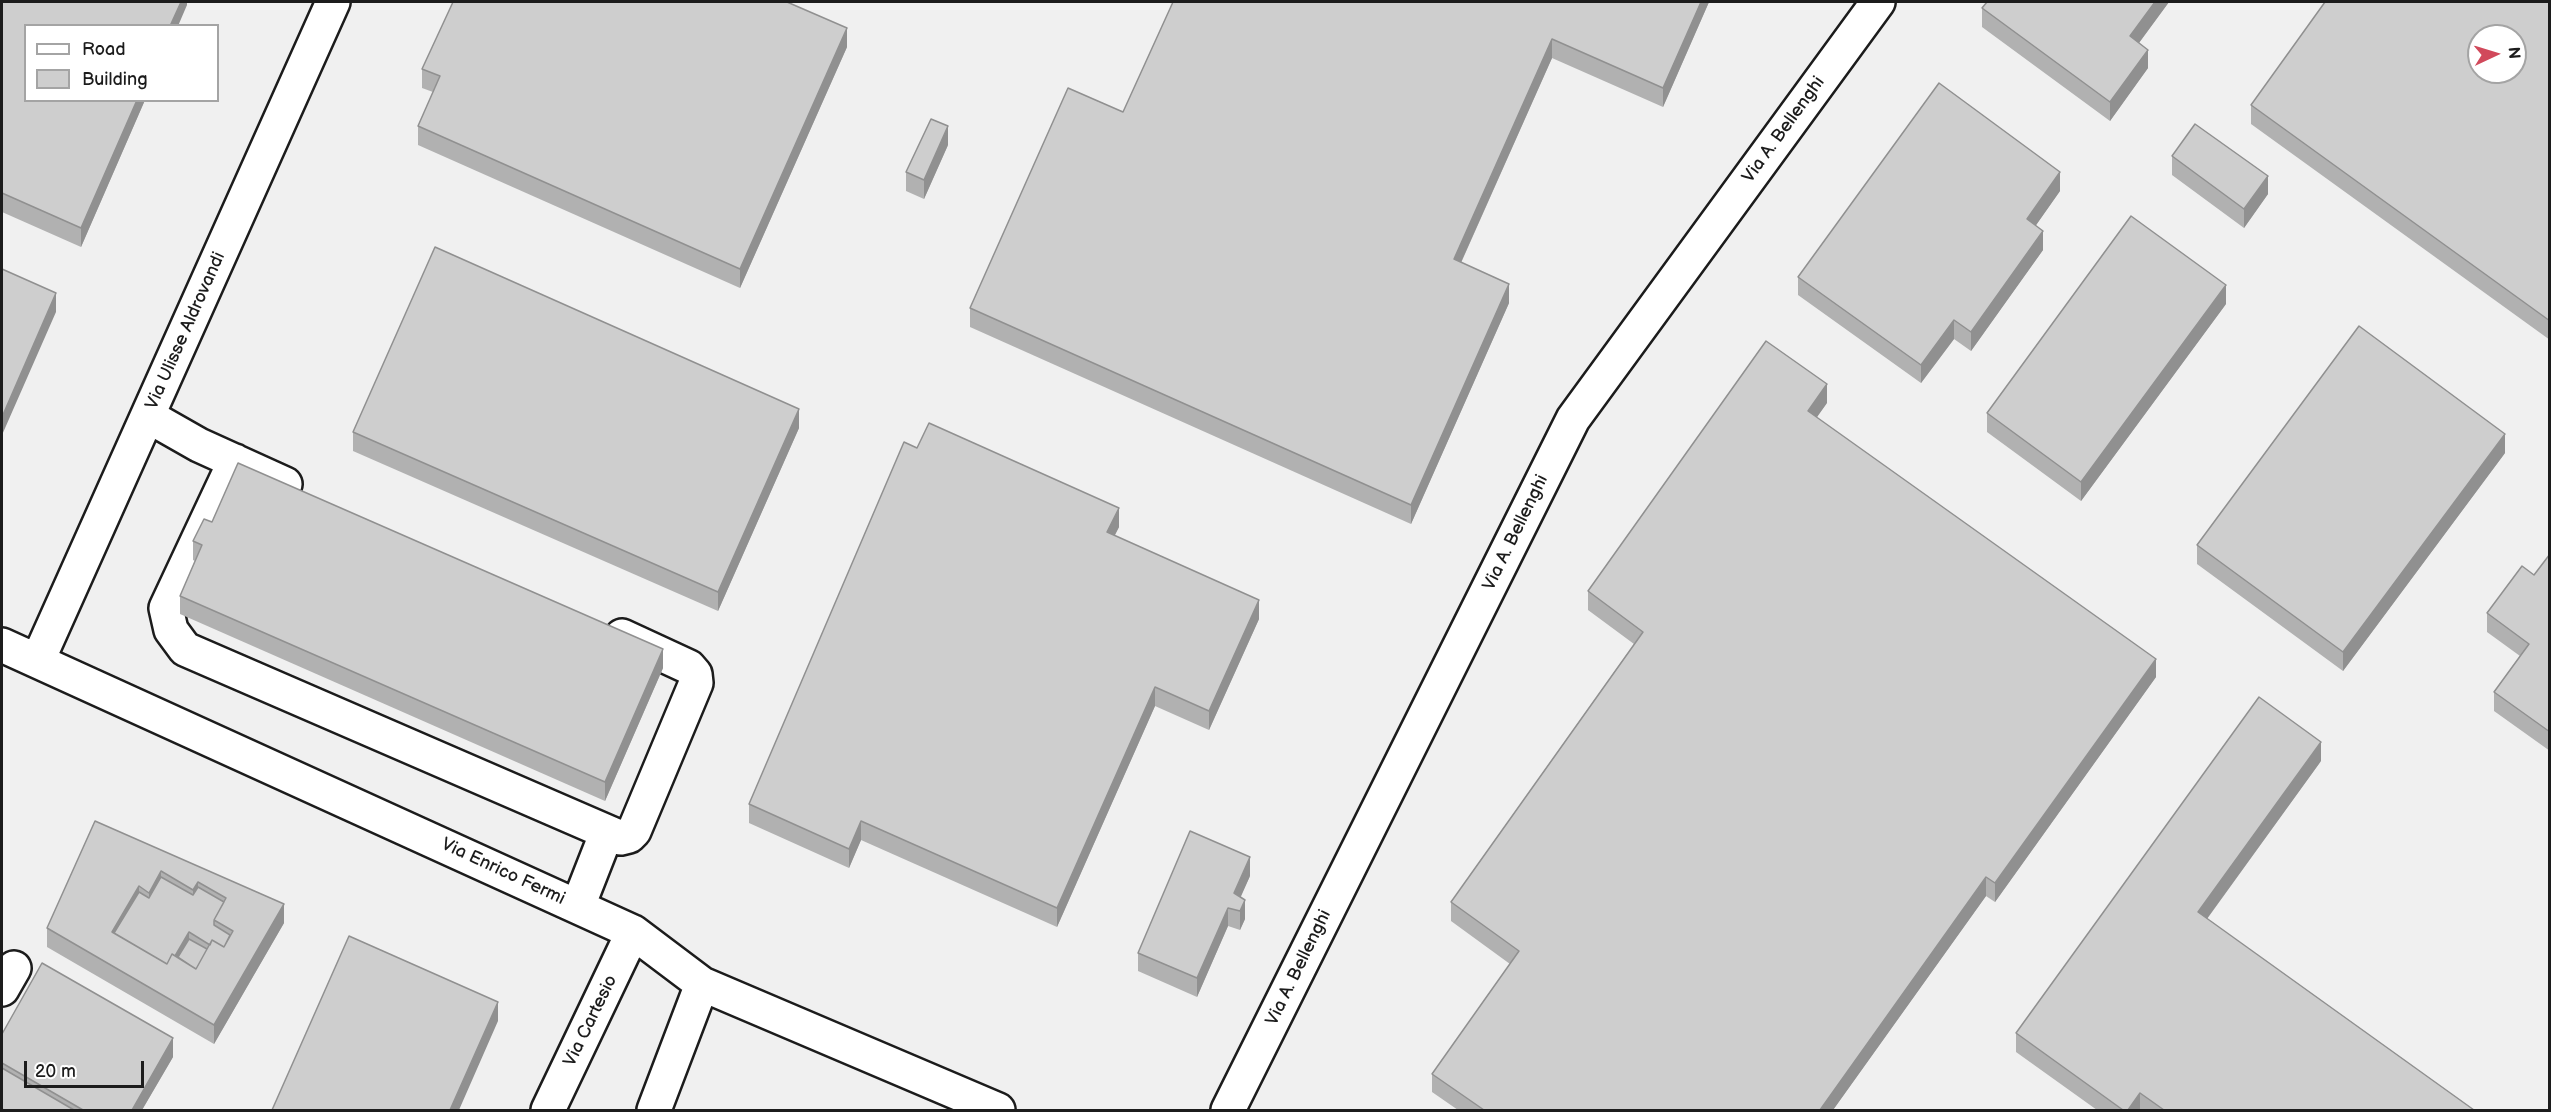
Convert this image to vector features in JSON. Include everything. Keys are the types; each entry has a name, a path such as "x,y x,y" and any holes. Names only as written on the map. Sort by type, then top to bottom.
{"street":[{"name":"Via Ulisse Aldrovandi","path":"38,660 333,2"},
{"name":"Via A. Bellenghi","path":"1228,1110 1573,419 1878,2"},
{"path":"148,416 199,445 310,496"},
{"path":"235,461 166,608 171,630 185,649 621,838 629,836 634,831 696,683 695,674 689,667 592,623"},
{"name":"Via Enrico Fermi","path":"2,645 633,932 702,984 998,1110"},
{"path":"578,906 607,832"},
{"name":"Via Cartesio","path":"548,1110 633,932"},
{"path":"654,1110 702,984"}],"shaded area":[{"path":"2,2 2549,2 2549,1110 2,1110"}],"building":[{"path":"2,2 181,2 171,24 24,24 24,102 136,102 81,228 2,193"},
{"path":"453,2 787,2 847,28 740,269 418,126 440,76 422,69"},
{"path":"1173,2 1701,2 1663,88 1552,39 1454,259 1509,284 1411,505 970,308 1068,88 1123,112"},
{"path":"1987,2 2155,2 2130,36 2148,50 2110,102 1982,8"},
{"path":"2325,2 2550,2 2550,321 2251,105"},
{"path":"1939,83 2060,172 2027,219 2043,231 1971,332 1954,320 1921,365 1798,277"},
{"path":"931,119 948,126 924,180 906,172"},
{"path":"2195,124 2268,176 2244,209 2172,156"},
{"path":"2131,216 2226,285 2081,482 1987,413"},
{"path":"435,247 799,409 718,592 353,432"},
{"path":"2,269 56,293 2,417"},
{"path":"2359,326 2505,434 2343,652 2197,545"},
{"path":"1766,341 1827,384 1808,411 2156,659 1995,883 1986,877 1820,1110 1484,1110 1432,1074 1519,951 1451,902 1643,632 1588,591"},
{"path":"929,423 1119,508 1107,532 1259,600 1209,711 1155,687 1057,908 861,821 849,849 749,804 904,442 917,448"},
{"path":"238,463 663,649 605,782 180,596 202,545 193,541 204,519 212,522"},
{"path":"2550,554 2550,732 2494,692 2529,644 2487,613 2522,566 2534,575"},
{"path":"2259,697 2321,742 2198,912 2474,1110 2164,1110 2140,1093 2128,1110 2123,1110 2016,1033"},
{"path":"95,821 284,904 214,1025 47,928","holes":["161,871 193,890 198,882 226,898 214,920 233,931 224,947 212,940 196,969 172,954 167,964 112,932 139,886 149,893"]},
{"path":"1190,831 1250,857 1234,893 1245,900 1240,911 1228,908 1197,978 1138,953"},
{"path":"161,877 193,895 198,887 224,902 214,920 214,925 230,935 224,947 212,940 210,945 189,932 175,956 172,954 167,964 114,933 139,892 149,898"},
{"path":"349,936 498,1002 450,1110 272,1110"},
{"path":"189,939 207,949 196,969 178,957"},
{"path":"42,963 173,1038 132,1110 83,1110 2,1063 2,1034"},
{"path":"2,1068 74,1110 2,1109"}]}
